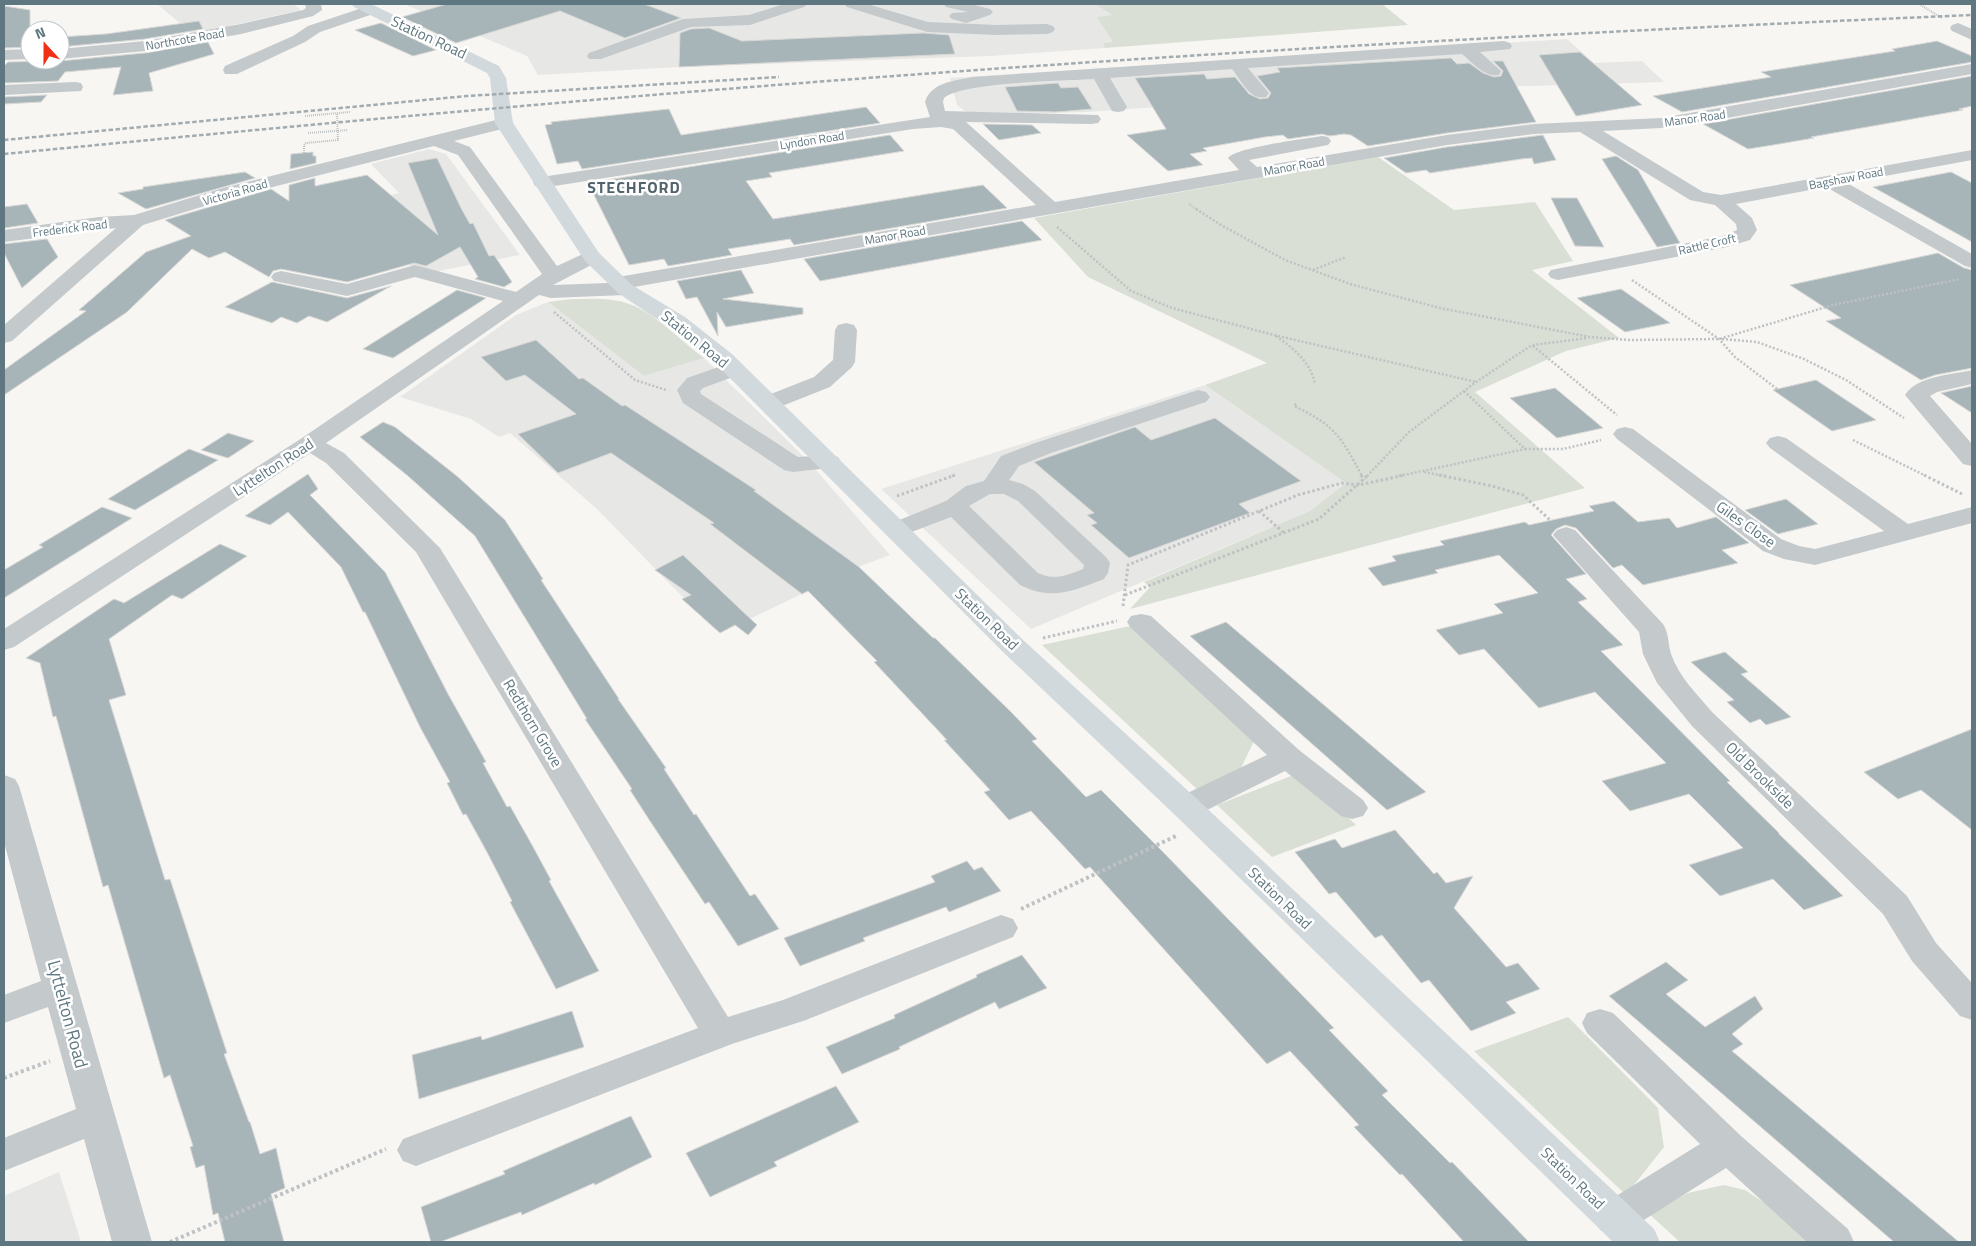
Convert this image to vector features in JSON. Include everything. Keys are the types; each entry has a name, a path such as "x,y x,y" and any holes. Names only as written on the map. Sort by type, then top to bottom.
{"main road":[{"name":"Station Road","path":"365,7 482,62 493,70 499,82 503,122 592,257 621,286 678,322 733,368 1012,644 1194,815 1627,1230"}],"street":[{"path":"689,22 750,20 799,4"},
{"path":"852,4 927,26 997,30 1047,29"},
{"path":"595,56 689,22 706,12 722,6"},
{"path":"231,70 365,7"},
{"name":"Northcote Road","path":"70,53 145,46 241,29 310,8"},
{"path":"1958,28 1972,35"},
{"path":"1092,119 940,119 934,103 936,94 943,90 972,82 1504,46"},
{"path":"1466,49 1492,71"},
{"path":"4,55 20,54"},
{"path":"1236,64 1260,93"},
{"name":"Manor Road","path":"621,286 1044,209 1447,140 1534,129 1661,123 1972,69"},
{"path":"1099,73 1118,107"},
{"path":"5,91 75,87"},
{"name":"Lyndon Road","path":"542,182 940,119 959,125 1044,209"},
{"name":"Victoria Road","path":"4,336 136,221 277,180 503,122"},
{"name":"Rattle Croft","path":"1558,274 1727,241 1743,236 1747,230 1745,222 1720,201 1697,196 1584,127"},
{"path":"435,140 464,151 540,289"},
{"path":"1252,173 1237,158 1253,153 1322,141"},
{"name":"Bagshaw Road","path":"1720,201 1969,158"},
{"path":"1829,181 1968,270"},
{"name":"Frederick Road","path":"4,236 99,223 136,221"},
{"name":"Lyttelton Road","path":"4,641 310,442 540,289 592,257"},
{"path":"281,277 348,290 415,271 540,289 621,286"},
{"path":"769,404 822,382 844,362 846,330"},
{"path":"733,368 696,383 688,390 691,398 793,465 829,462"},
{"path":"1972,376 1929,387 1916,395 1972,459"},
{"path":"896,530 955,506 962,498 993,485 1010,461 1043,448 1198,397"},
{"name":"Giles Close","path":"1625,434 1772,546 1793,553 1816,557 1904,533 1968,505"},
{"name":"Redthorn Grove","path":"310,442 335,458 427,548 720,1034"},
{"path":"1778,443 1904,533"},
{"path":"955,506 1029,580 1041,587 1058,587 1095,573 1097,563 1024,494 1014,489 993,485"},
{"name":"Old Brookside","path":"1566,535 1653,630 1657,654 1671,683 1702,719 1895,906 1924,952 1972,1006"},
{"path":"1129,617 1288,757 1352,808"},
{"path":"1194,815 1288,757"},
{"name":"Lyttelton Road","path":"4,786 132,1242"},
{"path":"416,1150 720,1034 794,1010 1001,928"},
{"path":"4,1009 61,988"},
{"path":"1600,1022 1728,1147 1834,1242"},
{"path":"4,1155 97,1117"},
{"path":"1627,1230 1728,1147"}],"path":[{"path":"305,116 350,112"},
{"path":"304,153 304,145 306,143 338,140 337,113"},
{"path":"308,134 348,130"},
{"path":"1164,188 1221,225 1285,260 1350,284 1406,300 1590,337 1630,340 1719,339 1757,342 1804,359 1846,380 1909,421"},
{"path":"1044,209 1131,291 1172,308 1274,335 1476,382"},
{"path":"1313,270 1346,257"},
{"path":"1608,264 1719,339 1734,358 1777,389"},
{"path":"1719,339 1833,305 1968,270"},
{"path":"540,289 544,303 635,380 691,398"},
{"path":"1274,335 1303,358 1315,384"},
{"path":"1125,594 1319,519 1359,485 1409,432 1476,382 1532,345 1590,337"},
{"path":"1012,644 1129,617 1125,594 1128,565 1298,495 1342,483 1359,485 1525,449 1563,449 1625,434 1631,427 1532,345"},
{"path":"1464,391 1525,449"},
{"path":"1296,404 1294,406 1319,418 1344,442 1364,480"},
{"path":"1854,440 1968,505"},
{"path":"1420,472 1492,486 1523,495 1566,535"},
{"path":"1258,511 1283,533"},
{"path":"1132,557 1138,562"},
{"path":"1001,928 1017,910 1194,815"},
{"path":"4,1078 78,1050"},
{"path":"170,1242 391,1146 416,1150"}],"shaded area":[{"path":"157,4 293,4 301,10 193,34"},
{"path":"404,4 1095,4 1112,15 1098,18 1114,42 1103,43 1105,48 991,56 679,67 538,75 527,56"},
{"path":"1095,4 1382,4 1408,25 1105,48 1103,43 1113,42 1097,17 1112,15"},
{"path":"1567,39 1594,63 1642,61 1664,82 1394,90 1087,112 970,115 957,105 950,78"},
{"path":"429,149 446,154 520,255 434,272 385,259 323,212 399,193 371,164"},
{"path":"1378,157 1454,210 1535,202 1573,261 1532,270 1619,338 1566,351 1475,392 1585,488 1130,609 1150,587 1144,582 1310,511 1346,483 1205,385 1267,363 1088,277 1034,218"},
{"path":"572,299 615,300 638,308 658,320 704,358 644,376 548,302"},
{"path":"548,302 644,376 704,358 809,462 890,555 858,567 720,633 597,509 510,433 499,437 471,419 400,397 516,315"},
{"path":"1205,385 1346,483 1310,511 1031,629 881,489"},
{"path":"1130,626 1254,741 1240,770 1198,790 1042,645"},
{"path":"1291,776 1313,785 1356,825 1272,857 1217,805"},
{"path":"1568,1017 1658,1108 1664,1147 1626,1195 1474,1051"},
{"path":"59,1172 81,1242 4,1242 4,1196"},
{"path":"1724,1185 1745,1190 1777,1211 1814,1242 1680,1242 1648,1213 1688,1193"}],"building":[{"path":"447,4 644,4 681,18 625,38 560,11 456,43 402,17"},
{"path":"4,6 30,10 30,20 20,20 20,47 4,48"},
{"path":"199,21 203,29 145,39 70,46 70,36 106,34"},
{"path":"381,23 436,50 413,56 355,30"},
{"path":"709,28 742,41 923,33 949,35 955,54 679,67 680,33 691,29"},
{"path":"1937,41 1972,56 1972,62 1682,112 1653,96 1771,77 1761,72 1895,51 1892,49"},
{"path":"208,42 214,54 149,73 153,91 113,95 121,67 65,72 58,81 4,83 4,66 8,62 20,62 20,70 70,70 70,60 145,53"},
{"path":"1580,52 1642,105 1576,116 1539,55"},
{"path":"1451,58 1457,64 1469,63 1483,73 1494,77 1501,76 1503,71 1493,61 1503,61 1536,122 1447,133 1368,146 1351,135 1344,134 1330,136 1322,134 1288,139 1283,135 1265,137 1203,148 1207,151 1190,154 1203,165 1168,171 1127,135 1166,129 1135,78 1204,74 1207,79 1235,77 1249,94 1260,99 1268,98 1271,93 1257,76 1280,72 1277,68"},
{"path":"1972,76 1972,106 1959,109 1963,110 1811,137 1814,138 1748,149 1703,124"},
{"path":"1058,83 1061,88 1078,87 1092,109 1056,112 1017,111 1005,87"},
{"path":"47,95 41,102 4,104 4,97"},
{"path":"866,107 880,123 582,169 578,161 557,164 545,125 552,124 551,122 669,109 681,135"},
{"path":"983,124 1032,125 1041,133 999,140"},
{"path":"890,135 904,151 769,173 772,177 746,181 773,219 983,185 1007,208 794,245 790,239 728,249 732,255 668,266 664,259 629,265 588,183"},
{"path":"1543,135 1556,160 1534,164 1532,158 1430,173 1426,170 1406,173 1384,158 1447,147"},
{"path":"313,152 313,156 316,156 316,163 290,169 291,154"},
{"path":"1616,156 1638,170 1680,243 1657,247 1602,159"},
{"path":"437,158 461,208 470,224 473,223 489,256 494,255 512,282 504,287 475,279 478,277 460,247 426,266 414,263 347,282 281,269 273,271 269,277 225,252 209,258 192,249 127,312 4,395 4,370 86,311 79,310 146,252 191,236 165,220 271,189 289,201 289,185 315,178 315,186 367,175 438,235 408,163"},
{"path":"245,172 255,178 146,209 118,193 143,189 143,187"},
{"path":"1951,172 1972,183 1972,242 1873,187"},
{"path":"1551,198 1577,198 1604,247 1575,246"},
{"path":"27,204 38,223 4,228 4,207"},
{"path":"1022,221 1042,240 820,281 804,259"},
{"path":"47,239 58,257 22,288 4,253 4,244"},
{"path":"1938,253 1964,268 1972,270 1972,368 1935,375 1921,380 1826,321 1841,318 1790,285"},
{"path":"741,270 754,293 723,299 803,308 803,314 726,327 717,312 718,336 697,297 686,299 677,281"},
{"path":"272,282 347,298 391,286 327,322 309,316 297,323 281,317 272,323 225,307"},
{"path":"1621,289 1670,323 1625,332 1577,298"},
{"path":"457,290 486,298 393,358 363,349"},
{"path":"536,340 579,379 583,378 622,406 625,405 756,490 754,491 859,567 1012,713 1037,739 1032,741 1086,797 1101,790 1162,851 1334,1028 1329,1030 1388,1091 1382,1095 1450,1163 1452,1162 1529,1242 1464,1242 1402,1174 1400,1175 1354,1127 1359,1125 1290,1051 1267,1064 1090,867 1085,869 1031,811 1009,820 984,792 990,790 944,740 947,740 874,662 877,661 808,591 802,594 710,524 714,523 611,453 558,473 518,434 576,414 525,375 506,381 481,357"},
{"path":"1816,380 1876,420 1832,431 1773,390"},
{"path":"1972,386 1972,413 1941,393"},
{"path":"1555,388 1603,428 1557,438 1510,398"},
{"path":"1215,418 1301,481 1239,504 1250,513 1129,558 1091,525 1097,523 1087,515 1094,513 1034,462 1135,427 1151,440"},
{"path":"383,422 395,427 458,477 505,520 543,579 541,580 618,699 666,768 664,769 694,815 696,814 750,896 755,894 779,929 738,946 709,902 705,904 585,719 587,719 475,536 408,476 360,437"},
{"path":"228,433 254,441 228,458 201,450"},
{"path":"189,449 218,460 135,510 108,499"},
{"path":"308,474 318,489 310,495 385,572 448,694 486,762 483,763 507,807 510,806 532,845 551,880 549,881 599,971 556,989 510,902 512,901 488,854 466,814 463,815 447,783 450,782 420,727 365,612 363,612 341,567 288,512 270,525 245,516"},
{"path":"1786,499 1818,524 1778,534 1745,510"},
{"path":"1614,501 1638,522 1669,518 1677,528 1716,517 1749,543 1722,550 1738,563 1643,585 1622,565 1613,568 1576,528 1565,525 1556,529 1551,535 1586,574 1566,579 1587,599 1578,602 1623,645 1601,651 1730,781 1727,782 1843,896 1804,910 1773,879 1720,896 1689,865 1743,848 1689,794 1630,811 1602,781 1666,763 1595,692 1539,708 1484,649 1459,655 1436,630 1503,613 1494,604 1538,593 1499,555 1435,570 1438,573 1383,586 1368,568 1396,561 1392,556 1444,545 1440,541 1525,522 1529,525 1594,511 1589,506"},
{"path":"102,507 132,518 4,598 4,570 43,547 39,545"},
{"path":"220,544 247,556 182,599 172,595 109,639 126,695 109,700 165,880 170,879 227,1053 224,1054 260,1154 276,1148 285,1188 271,1194 284,1242 225,1242 218,1213 213,1215 204,1165 196,1168 190,1147 193,1146 170,1075 164,1078 108,885 103,887 56,716 53,717 40,663 26,658 114,599 124,603"},
{"path":"683,555 757,625 748,635 735,625 720,633 682,599 691,595 655,570"},
{"path":"1226,622 1426,792 1387,810 1190,636"},
{"path":"1725,652 1748,672 1741,674 1791,717 1766,725 1760,719 1750,723 1727,702 1734,700 1691,662"},
{"path":"1972,729 1972,830 1921,790 1898,799 1864,772"},
{"path":"1395,830 1434,874 1437,872 1446,883 1473,876 1454,908 1506,967 1518,963 1540,989 1506,1002 1516,1013 1471,1031 1429,980 1421,983 1382,935 1375,938 1336,892 1329,894 1295,852 1335,839 1342,848"},
{"path":"967,861 974,870 982,867 1001,891 949,912 946,907 863,938 865,941 800,966 784,938 935,882 931,876"},
{"path":"1022,955 1047,988 999,1009 995,1002 899,1047 900,1049 842,1074 826,1047 895,1018 894,1015"},
{"path":"1666,962 1688,980 1666,994 1705,1027 1755,996 1763,1009 1732,1034 1743,1044 1732,1051 1959,1242 1894,1242 1609,996"},
{"path":"572,1011 584,1047 419,1099 412,1055 481,1036 482,1040"},
{"path":"836,1086 859,1122 774,1162 777,1166 710,1197 686,1153"},
{"path":"631,1116 652,1157 595,1185 594,1183 522,1215 521,1212 440,1242 431,1242 421,1207 505,1174 503,1171"}],"railway":[{"path":"4,154 498,108 992,69 1482,39 1972,15"},
{"path":"4,140 467,96 779,77"}],"district":[{"name":"STECHFORD","path":"634,187"}]}
